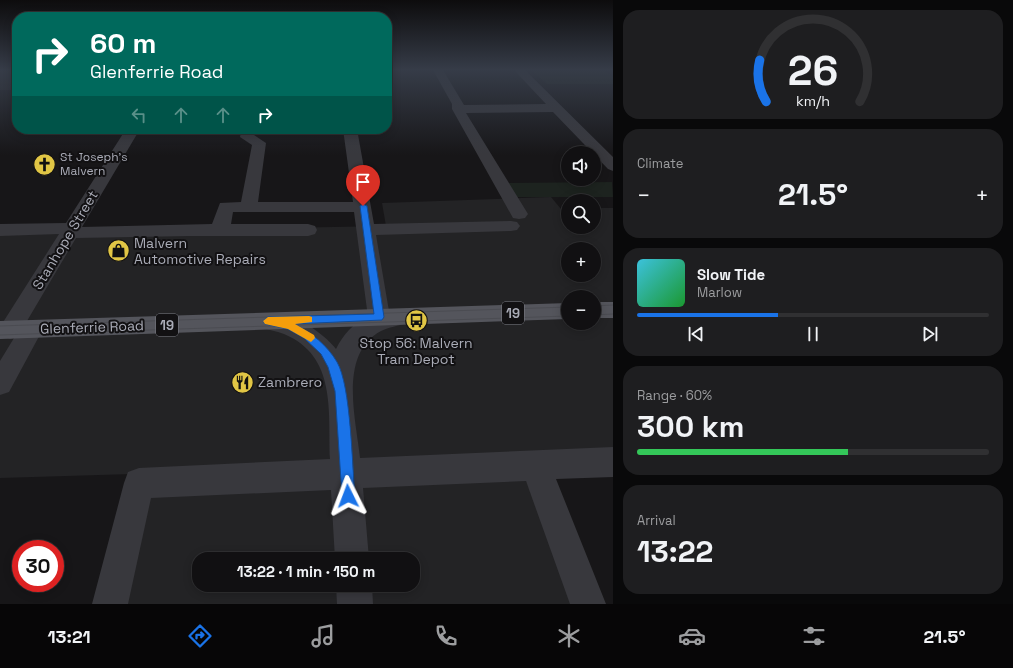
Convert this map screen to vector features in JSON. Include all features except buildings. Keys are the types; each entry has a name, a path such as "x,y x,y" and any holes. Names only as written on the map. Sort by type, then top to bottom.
{"main road":[{"path":"601,310 613,310"},
{"name":"Glenferrie Road","path":"14,330 561,311"}],"street":[{"path":"366,230 515,220 458,109 458,104 455,98"},
{"path":"546,98 613,166"},
{"path":"458,109 555,108"},
{"name":"Stanhope Street","path":"0,384 14,330 71,231 130,134"},
{"path":"248,134 247,137 259,143 249,207"},
{"path":"351,134 379,317"},
{"path":"220,230 226,206 363,206"},
{"path":"0,230 308,230"},
{"path":"352,552 340,391 341,364 357,337 369,327 383,321 404,317"},
{"path":"268,321 291,326 313,340 324,352 333,366 340,391"},
{"path":"110,604 139,483 613,462"},
{"path":"535,465 588,604"},
{"path":"354,592 355,604"}],"shaded area":[{"path":"561,182 561,186 601,186 601,182 612,182 613,197 601,197 601,194 561,194 561,197 514,197 505,183"},
{"path":"551,197 561,209 561,234 601,234 601,208 613,208 613,455 523,473 575,604 117,604 142,496 302,469 0,478 0,233 386,226 382,203"}],"tram line":[{"path":"601,306 613,305"},
{"path":"0,326 561,307"},
{"path":"601,315 613,314"},
{"path":"0,335 561,316"}],"slow traffic":[{"path":"309,320 268,321 291,326 311,338"}],"place":[{"name":"St Joseph's Malvern","path":"44,164"},
{"name":"Malvern Automotive Repairs","path":"119,251"},
{"name":"Stop 56: Malvern Tram Depot","path":"416,321"},
{"name":"Zambrero","path":"242,382"}],"route":[{"path":"348,496 340,391 333,366 324,352 313,340 302,332 291,326 268,321 379,317 363,206"}]}
